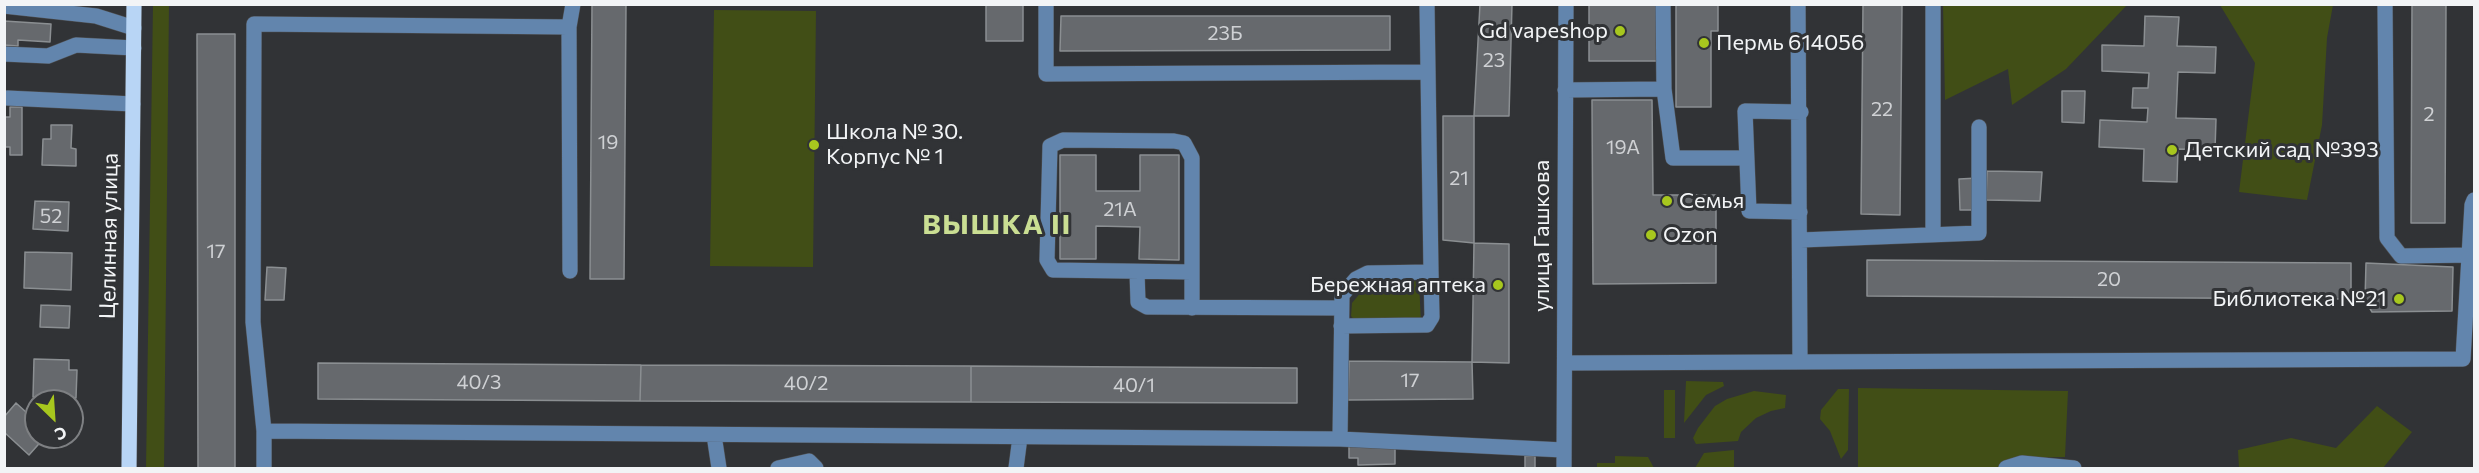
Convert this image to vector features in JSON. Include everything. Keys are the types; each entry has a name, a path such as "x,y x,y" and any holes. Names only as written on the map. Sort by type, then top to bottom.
{"main road":[{"name":"Целинная улица","path":"129,468 134,4"}],"street":[{"path":"570,271 569,27 573,4"},
{"path":"1046,4 1046,74 1428,72"},
{"path":"1341,326 1427,325 1432,317 1427,4"},
{"name":"улица Гашкова","path":"1564,468 1566,4"},
{"path":"1663,4 1664,89 1673,158 1746,158"},
{"path":"1798,4 1801,112 1800,362"},
{"path":"1933,4 1933,234"},
{"path":"2385,4 2387,238 2401,256 2472,255"},
{"path":"4,6 96,16 134,28"},
{"path":"264,468 264,431 253,322 254,24 569,27"},
{"path":"4,54 48,56 75,45 134,48"},
{"path":"1565,90 1664,89"},
{"path":"7,98 133,104"},
{"path":"1800,212 1749,211 1745,111 1801,112"},
{"path":"1801,240 1978,233 1979,127"},
{"path":"1192,272 1060,272 1049,266 1048,154 1050,146 1056,142 1174,141 1184,143 1192,158 1192,272 1192,308"},
{"path":"1565,363 2463,359 2472,255 2472,205 2475,200"},
{"path":"1137,272 1137,297 1142,306 1341,308"},
{"path":"1340,439 1342,295 1361,275 1374,272 1431,272"},
{"path":"264,431 1340,439 1563,450"},
{"path":"714,435 719,468"},
{"path":"1016,468 1020,437"},
{"path":"778,468 809,461 816,468"},
{"path":"2006,468 2022,463 2074,468"}],"green space":[{"path":"169,4 164,468 146,468 153,5"},
{"path":"1943,4 2127,5 2066,69 2012,105 2008,69 1945,100"},
{"path":"2220,5 2333,5 2327,38 2322,125 2307,200 2239,192 2255,63"},
{"path":"714,10 816,11 813,267 710,266"},
{"path":"1419,281 1421,323 1357,323 1351,316 1352,303 1367,285"},
{"path":"1686,381 1723,382 1724,386 1706,395 1684,423"},
{"path":"1858,388 2068,391 2065,457 2015,458 2005,461 1999,468 1858,468"},
{"path":"1838,389 1849,389 1848,450 1841,459 1830,431 1820,419 1821,410"},
{"path":"1664,390 1675,390 1675,438 1664,438"},
{"path":"1754,391 1786,395 1785,408 1756,418 1741,432 1738,441 1696,444 1693,438 1698,428 1715,406 1727,399"},
{"path":"2377,406 2412,432 2383,468 2239,468 2238,450 2291,438 2336,448"},
{"path":"1734,450 1734,468 1695,468 1704,453"},
{"path":"1615,456 1648,457 1654,468 1597,468 1597,463 1615,463"}],"building":[{"path":"592,4 626,4 624,279 590,279"},
{"path":"986,4 1023,4 1023,41 986,41"},
{"path":"1480,4 1512,4 1509,116 1474,116"},
{"path":"1589,4 1657,4 1657,61 1589,61"},
{"path":"1676,4 1718,4 1718,31 1711,31 1711,107 1676,107"},
{"path":"1863,4 1902,4 1900,215 1861,214"},
{"path":"2412,4 2446,4 2445,223 2411,223"},
{"path":"1061,16 1390,16 1390,50 1060,51"},
{"path":"2145,16 2179,17 2177,46 2216,47 2215,73 2178,72 2176,118 2216,119 2215,150 2178,149 2177,182 2143,181 2144,149 2099,147 2100,120 2147,122 2148,108 2132,108 2133,88 2148,88 2149,73 2102,71 2102,45 2144,46"},
{"path":"4,21 51,24 50,42 18,40 18,46 4,45"},
{"path":"197,34 235,34 235,468 198,468"},
{"path":"2062,91 2085,91 2084,123 2062,122"},
{"path":"1592,100 1652,100 1653,195 1716,195 1716,283 1593,284"},
{"path":"10,107 22,107 22,155 10,155 10,147 4,147 4,117 10,117"},
{"path":"1443,116 1474,116 1474,243 1443,240"},
{"path":"51,125 72,125 71,148 76,149 76,166 42,165 43,139 51,139"},
{"path":"1060,155 1096,155 1096,191 1140,191 1140,155 1179,155 1179,260 1139,259 1140,227 1096,226 1096,259 1060,259"},
{"path":"1987,171 2042,172 2040,201 1986,200"},
{"path":"1978,178 1978,210 1960,210 1959,179"},
{"path":"35,201 69,202 68,231 33,229"},
{"path":"1474,243 1509,244 1509,363 1472,362"},
{"path":"25,252 72,253 71,290 24,288"},
{"path":"1867,260 2351,263 2351,299 1867,296"},
{"path":"2366,263 2453,267 2452,311 2372,312 2365,300"},
{"path":"267,267 286,268 284,300 265,300"},
{"path":"41,305 70,306 69,328 40,327"},
{"path":"34,359 69,360 69,370 77,370 76,389 33,389"},
{"path":"1349,361 1472,362 1473,399 1348,400"},
{"path":"318,363 641,365 640,401 318,399"},
{"path":"641,365 971,366 971,402 640,401"},
{"path":"971,366 1297,368 1297,403 971,402"},
{"path":"16,403 24,410 24,449 34,449 29,455 4,432 4,417"},
{"path":"1349,445 1395,445 1395,464 1358,465 1358,458 1349,458"},
{"path":"1525,456 1535,456 1535,468 1525,468"}],"place":[{"name":"Gd vapeshop","path":"1620,31"},
{"name":"Пермь 614056","path":"1704,43"},
{"name":"Школа № 30. Корпус № 1","path":"814,145"},
{"name":"Детский сад №393","path":"2172,150"},
{"name":"Семья","path":"1667,201"},
{"name":"Ozon","path":"1651,235"},
{"name":"Бережная аптека","path":"1498,285"},
{"name":"Библиотека №21","path":"2399,299"}],"district":[{"name":"ВЫШКА II","path":"997,225"}]}
